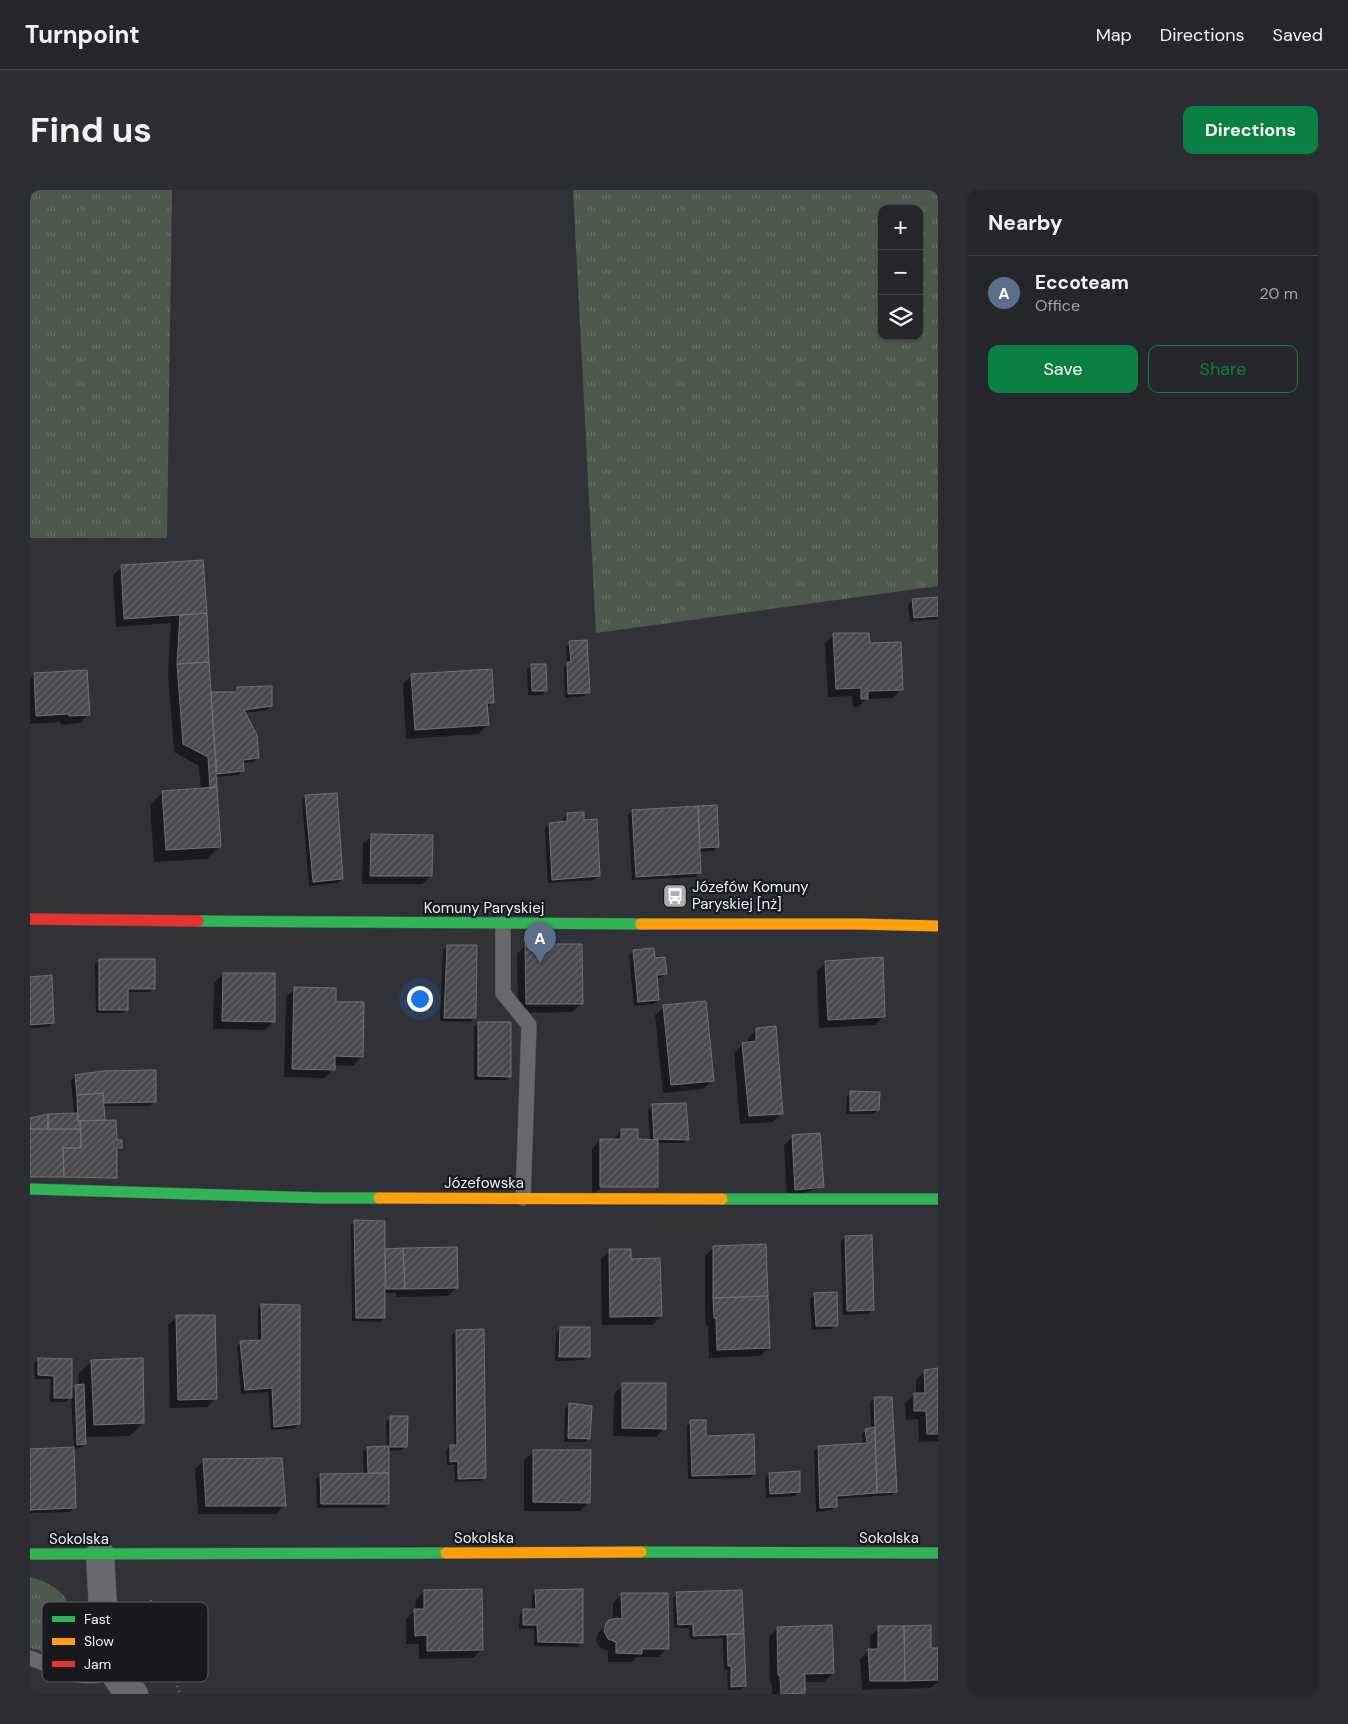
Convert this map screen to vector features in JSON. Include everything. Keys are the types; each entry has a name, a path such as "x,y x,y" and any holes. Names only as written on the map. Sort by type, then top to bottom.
{"street":[{"name":"Komuny Paryskiej","path":"30,919 938,926"},
{"name":"Józefowska","path":"30,1189 323,1198 938,1199"},
{"name":"Sokolska","path":"30,1554 938,1553"},
{"path":"100,1554 103,1602"},
{"path":"120,1682 134,1694"}],"lane":[{"path":"503,924 503,993 529,1025 524,1198"},
{"path":"30,1658 42,1662"}],"path":[{"path":"176,1682 180,1694"}],"green space":[{"path":"30,190 172,190 167,538 30,538"},
{"path":"573,190 938,190 938,586 596,633"},
{"path":"30,1577 54,1587 65,1597 66,1602 42,1602 42,1651 30,1648"}],"building":[{"path":"203,560 207,613 124,619 121,565"},
{"path":"938,597 938,616 914,618 912,599"},
{"path":"207,613 209,662 177,664 180,615"},
{"path":"833,633 869,633 870,643 901,642 903,690 868,691 868,699 861,699 861,688 836,689"},
{"path":"587,640 590,693 568,694 567,662 571,662 569,641"},
{"path":"209,662 217,787 210,788 208,757 183,744 177,664"},
{"path":"531,664 546,664 547,691 532,691"},
{"path":"492,669 494,703 487,703 489,725 415,730 411,674"},
{"path":"87,670 90,715 36,716 34,673"},
{"path":"272,686 272,706 244,710 257,735 259,758 243,760 244,771 217,774 211,692 237,692 237,687"},
{"path":"217,787 221,847 166,850 162,791"},
{"path":"337,793 343,879 313,882 305,795"},
{"path":"717,805 719,847 700,848 698,806"},
{"path":"698,806 701,873 636,877 632,810"},
{"path":"584,812 584,820 597,819 600,876 552,880 549,823 567,821 567,813"},
{"path":"371,834 433,835 432,876 370,876"},
{"path":"525,944 582,944 583,1004 526,1004"},
{"path":"447,945 477,945 476,1018 444,1018"},
{"path":"654,948 655,958 665,957 667,974 657,975 659,1000 638,1002 633,950"},
{"path":"883,957 885,1017 828,1020 825,961"},
{"path":"99,959 155,959 155,989 128,989 128,1010 99,1010"},
{"path":"223,973 275,973 275,1022 222,1021"},
{"path":"52,975 54,1023 30,1025 30,977"},
{"path":"294,987 336,988 336,1002 364,1002 363,1057 335,1056 335,1070 292,1069"},
{"path":"706,1001 714,1081 671,1085 663,1005"},
{"path":"478,1022 511,1022 511,1077 478,1076"},
{"path":"776,1026 783,1114 749,1116 742,1043 756,1041 756,1028"},
{"path":"156,1070 156,1102 104,1103 103,1093 77,1095 75,1075 103,1071"},
{"path":"850,1091 880,1092 879,1110 850,1111"},
{"path":"103,1093 105,1120 78,1121 77,1095"},
{"path":"686,1103 689,1140 654,1139 652,1104"},
{"path":"78,1113 81,1129 48,1129 48,1114"},
{"path":"48,1114 48,1129 30,1129 30,1118"},
{"path":"116,1120 117,1140 122,1140 122,1148 117,1148 117,1178 64,1177 63,1148 81,1148 80,1121"},
{"path":"30,1129 81,1129 81,1148 63,1148 64,1177 30,1177"},
{"path":"621,1129 638,1129 638,1139 658,1140 658,1187 600,1187 600,1139 621,1139"},
{"path":"820,1133 824,1187 795,1190 792,1135"},
{"path":"354,1220 385,1221 385,1318 356,1318"},
{"path":"872,1235 874,1310 847,1311 845,1236"},
{"path":"766,1244 768,1296 713,1298 713,1246"},
{"path":"457,1247 458,1288 405,1289 403,1248"},
{"path":"403,1248 405,1289 386,1289 385,1249"},
{"path":"609,1249 631,1249 631,1259 660,1258 662,1316 610,1317"},
{"path":"837,1292 838,1326 816,1326 814,1293"},
{"path":"768,1296 770,1348 717,1350 713,1298"},
{"path":"261,1304 300,1305 300,1424 274,1427 272,1388 245,1390 240,1341 262,1340"},
{"path":"176,1315 215,1315 217,1399 178,1400"},
{"path":"560,1327 590,1327 590,1357 559,1357"},
{"path":"484,1329 486,1478 458,1479 458,1461 450,1462 450,1445 457,1445 456,1330"},
{"path":"38,1358 72,1359 72,1398 54,1398 54,1376 38,1375"},
{"path":"143,1358 144,1423 94,1425 91,1360"},
{"path":"938,1368 938,1434 927,1434 926,1411 914,1411 914,1393 925,1393 924,1370"},
{"path":"622,1383 666,1383 666,1429 622,1428"},
{"path":"84,1384 86,1444 77,1445 75,1385"},
{"path":"874,1397 892,1397 897,1492 877,1493"},
{"path":"569,1403 592,1406 590,1439 568,1438"},
{"path":"390,1416 408,1416 407,1447 390,1447"},
{"path":"690,1420 706,1420 706,1436 754,1434 755,1474 692,1476"},
{"path":"875,1427 877,1493 837,1496 837,1507 820,1508 818,1446 867,1443 865,1429"},
{"path":"389,1446 389,1473 368,1473 367,1447"},
{"path":"74,1447 76,1508 30,1510 30,1449"},
{"path":"533,1450 591,1450 590,1503 533,1502"},
{"path":"282,1458 286,1506 206,1506 203,1459"},
{"path":"800,1471 800,1492 770,1494 769,1473"},
{"path":"389,1473 389,1504 321,1504 320,1474"},
{"path":"482,1589 483,1650 427,1651 427,1635 415,1636 414,1609 424,1609 424,1590"},
{"path":"583,1589 583,1643 538,1642 537,1625 523,1625 523,1609 536,1609 535,1590"},
{"path":"742,1590 744,1634 693,1636 693,1624 678,1625 676,1592"},
{"path":"621,1593 668,1593 669,1649 642,1649 642,1654 616,1653 616,1642 608,1639 604,1631 609,1620 622,1619"},
{"path":"832,1625 834,1673 805,1674 805,1693 781,1694 780,1676 778,1675 777,1627"},
{"path":"931,1625 931,1648 938,1648 938,1680 905,1681 904,1626"},
{"path":"878,1626 904,1626 905,1681 870,1681 868,1649 878,1649"},
{"path":"727,1634 744,1634 746,1686 731,1687 731,1666 728,1666"}],"traffic: fast":[{"path":"198,921 641,924"},
{"path":"30,1189 379,1198"},
{"path":"722,1199 938,1199"},
{"path":"641,1552 938,1553"},
{"path":"30,1554 446,1553"}],"traffic: slow":[{"path":"641,924 938,926"},
{"path":"379,1198 722,1199"},
{"path":"446,1553 641,1552"}],"traffic: jam":[{"path":"30,919 198,921"}],"place":[{"name":"Józefów Komuny Paryskiej [nż]","path":"675,896"},
{"name":"Eccoteam","path":"540,963"}]}
